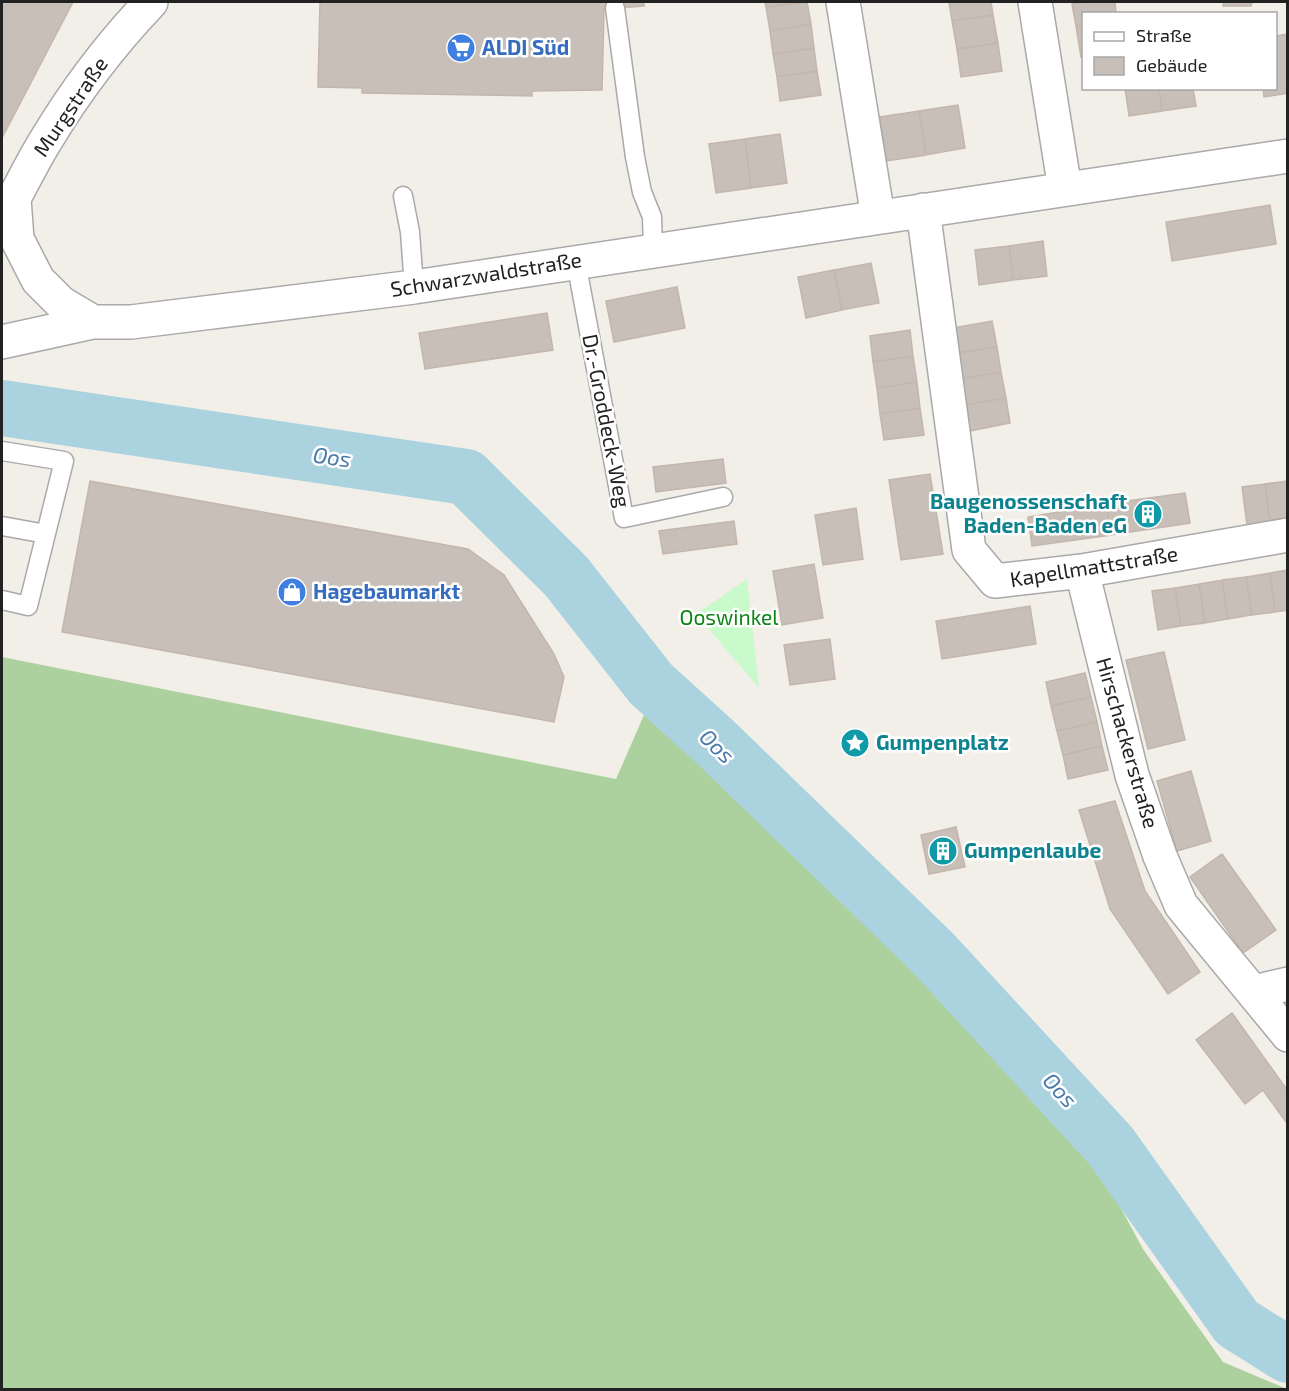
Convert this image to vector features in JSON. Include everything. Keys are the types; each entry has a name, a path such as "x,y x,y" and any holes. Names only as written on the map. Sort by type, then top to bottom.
{"street":[{"name":"Murgstraße","path":"8,209 45,141 75,95 110,49 151,2"},
{"path":"843,2 878,217"},
{"path":"1035,2 1065,189"},
{"name":"Schwarzwaldstraße","path":"2,342 93,322 131,322 414,287 1287,156"},
{"path":"8,209 17,239 38,280 61,303 93,322"},
{"name":"Kapellmattstraße","path":"923,210 969,550 995,582 1082,572 1287,535"},
{"name":"Hirschackerstraße","path":"1082,572 1132,775 1160,856 1181,905 1287,1035"},
{"path":"1254,992 1287,984"}],"lane":[{"path":"615,8 635,157 642,192 652,217 653,250"},
{"path":"403,196 410,232 414,287"},
{"name":"Dr.-Groddeck-Weg","path":"576,262 624,518 723,497"},
{"path":"2,451 64,461 28,606 2,600"},
{"path":"2,526 46,534"}],"green space":[{"name":"Ooswinkel","path":"747,579 759,688 696,614"},
{"path":"2,657 616,779 651,699 981,1019 1090,1151 1143,1249 1223,1362 1287,1389 2,1389"}],"building":[{"path":"2,2 73,2 2,138"},
{"name":"ALDI Süd","path":"320,2 644,2 644,6 604,9 602,90 532,91 532,96 362,93 362,88 318,87"},
{"path":"765,2 802,2 766,7"},
{"path":"807,2 811,24 770,31 766,7"},
{"path":"949,2 991,2 993,15 952,21"},
{"path":"1115,2 1116,12 1082,12 1082,25 1076,26 1072,4"},
{"path":"1224,2 1252,2 1251,6 1223,6"},
{"path":"993,15 998,43 957,49 952,21"},
{"path":"811,24 814,48 773,54 770,31"},
{"path":"1082,25 1081,57 1076,26"},
{"path":"1288,34 1288,93 1264,97 1263,90 1277,90 1277,36"},
{"path":"998,43 1002,71 961,77 957,49"},
{"path":"814,48 817,71 777,77 773,54"},
{"path":"817,71 821,95 780,101 777,77"},
{"path":"1125,90 1159,90 1162,111 1129,116"},
{"path":"1159,90 1193,90 1196,106 1162,111"},
{"path":"958,105 965,148 926,155 919,111"},
{"path":"919,111 926,155 886,161 880,117"},
{"path":"780,134 787,183 751,188 745,139"},
{"path":"745,139 751,188 716,193 709,144"},
{"path":"1270,205 1276,244 1172,261 1166,222"},
{"path":"1043,241 1047,276 1013,280 1009,246"},
{"path":"1009,246 1013,280 979,285 975,250"},
{"path":"871,263 879,303 842,310 834,270"},
{"path":"834,270 842,310 806,318 798,277"},
{"path":"677,287 685,328 614,342 606,301"},
{"path":"547,313 553,350 425,369 419,333"},
{"path":"992,321 997,347 956,353 952,328"},
{"path":"910,330 913,356 873,362 870,336"},
{"path":"997,347 1001,372 961,379 956,353"},
{"path":"913,356 917,382 877,388 873,362"},
{"path":"1001,372 1006,398 965,405 961,379"},
{"path":"917,382 920,408 880,414 877,388"},
{"path":"1006,398 1010,423 970,431 965,405"},
{"path":"920,408 924,435 884,440 880,414"},
{"path":"723,459 726,483 656,492 653,467"},
{"path":"930,474 943,554 901,560 889,480"},
{"name":"Hagebaumarkt","path":"90,481 468,549 504,575 554,654 564,677 554,722 62,632"},
{"path":"1288,481 1288,519 1270,521 1265,484"},
{"path":"1265,484 1270,521 1247,525 1242,487"},
{"name":"Baugenossenschaft Baden-Baden eG","path":"1185,493 1190,523 1111,535 1106,504"},
{"path":"1106,504 1111,535 1032,546 1028,517"},
{"path":"856,508 863,559 823,565 815,515"},
{"path":"734,521 737,544 663,554 659,531"},
{"path":"814,564 823,618 782,625 773,571"},
{"path":"1288,570 1288,610 1275,612 1270,573"},
{"path":"1270,573 1275,612 1252,615 1246,577"},
{"path":"1246,577 1252,615 1228,619 1222,580"},
{"path":"1222,580 1228,619 1205,623 1199,584"},
{"path":"1199,584 1205,623 1181,626 1175,588"},
{"path":"1175,588 1181,626 1158,630 1152,591"},
{"path":"1030,606 1036,644 942,659 936,621"},
{"path":"830,639 835,679 790,685 784,645"},
{"path":"1164,652 1185,740 1148,749 1126,660"},
{"path":"1085,673 1091,697 1051,706 1046,682"},
{"path":"1091,697 1097,722 1057,731 1051,706"},
{"path":"1097,722 1102,746 1063,755 1057,731"},
{"path":"1102,746 1108,770 1068,779 1063,755"},
{"path":"1191,771 1211,841 1177,851 1157,781"},
{"path":"1115,801 1145,891 1200,972 1168,994 1110,909 1079,810"},
{"name":"Gumpenlaube","path":"956,827 965,867 929,874 921,835"},
{"path":"1222,854 1276,930 1243,953 1190,877"},
{"path":"1232,1013 1288,1091 1288,1125 1263,1090 1245,1104 1196,1040"}],"waterway":[{"name":"Oos","path":"2,408 466,477 566,576 651,684 714,741 932,952 1110,1145 1237,1323 1288,1355"}],"place":[{"name":"ALDI Süd","path":"461,48"},
{"name":"Baugenossenschaft Baden-Baden eG","path":"1148,514"},
{"name":"Hagebaumarkt","path":"292,592"},
{"name":"Gumpenplatz","path":"855,743"},
{"name":"Gumpenlaube","path":"943,851"}]}
